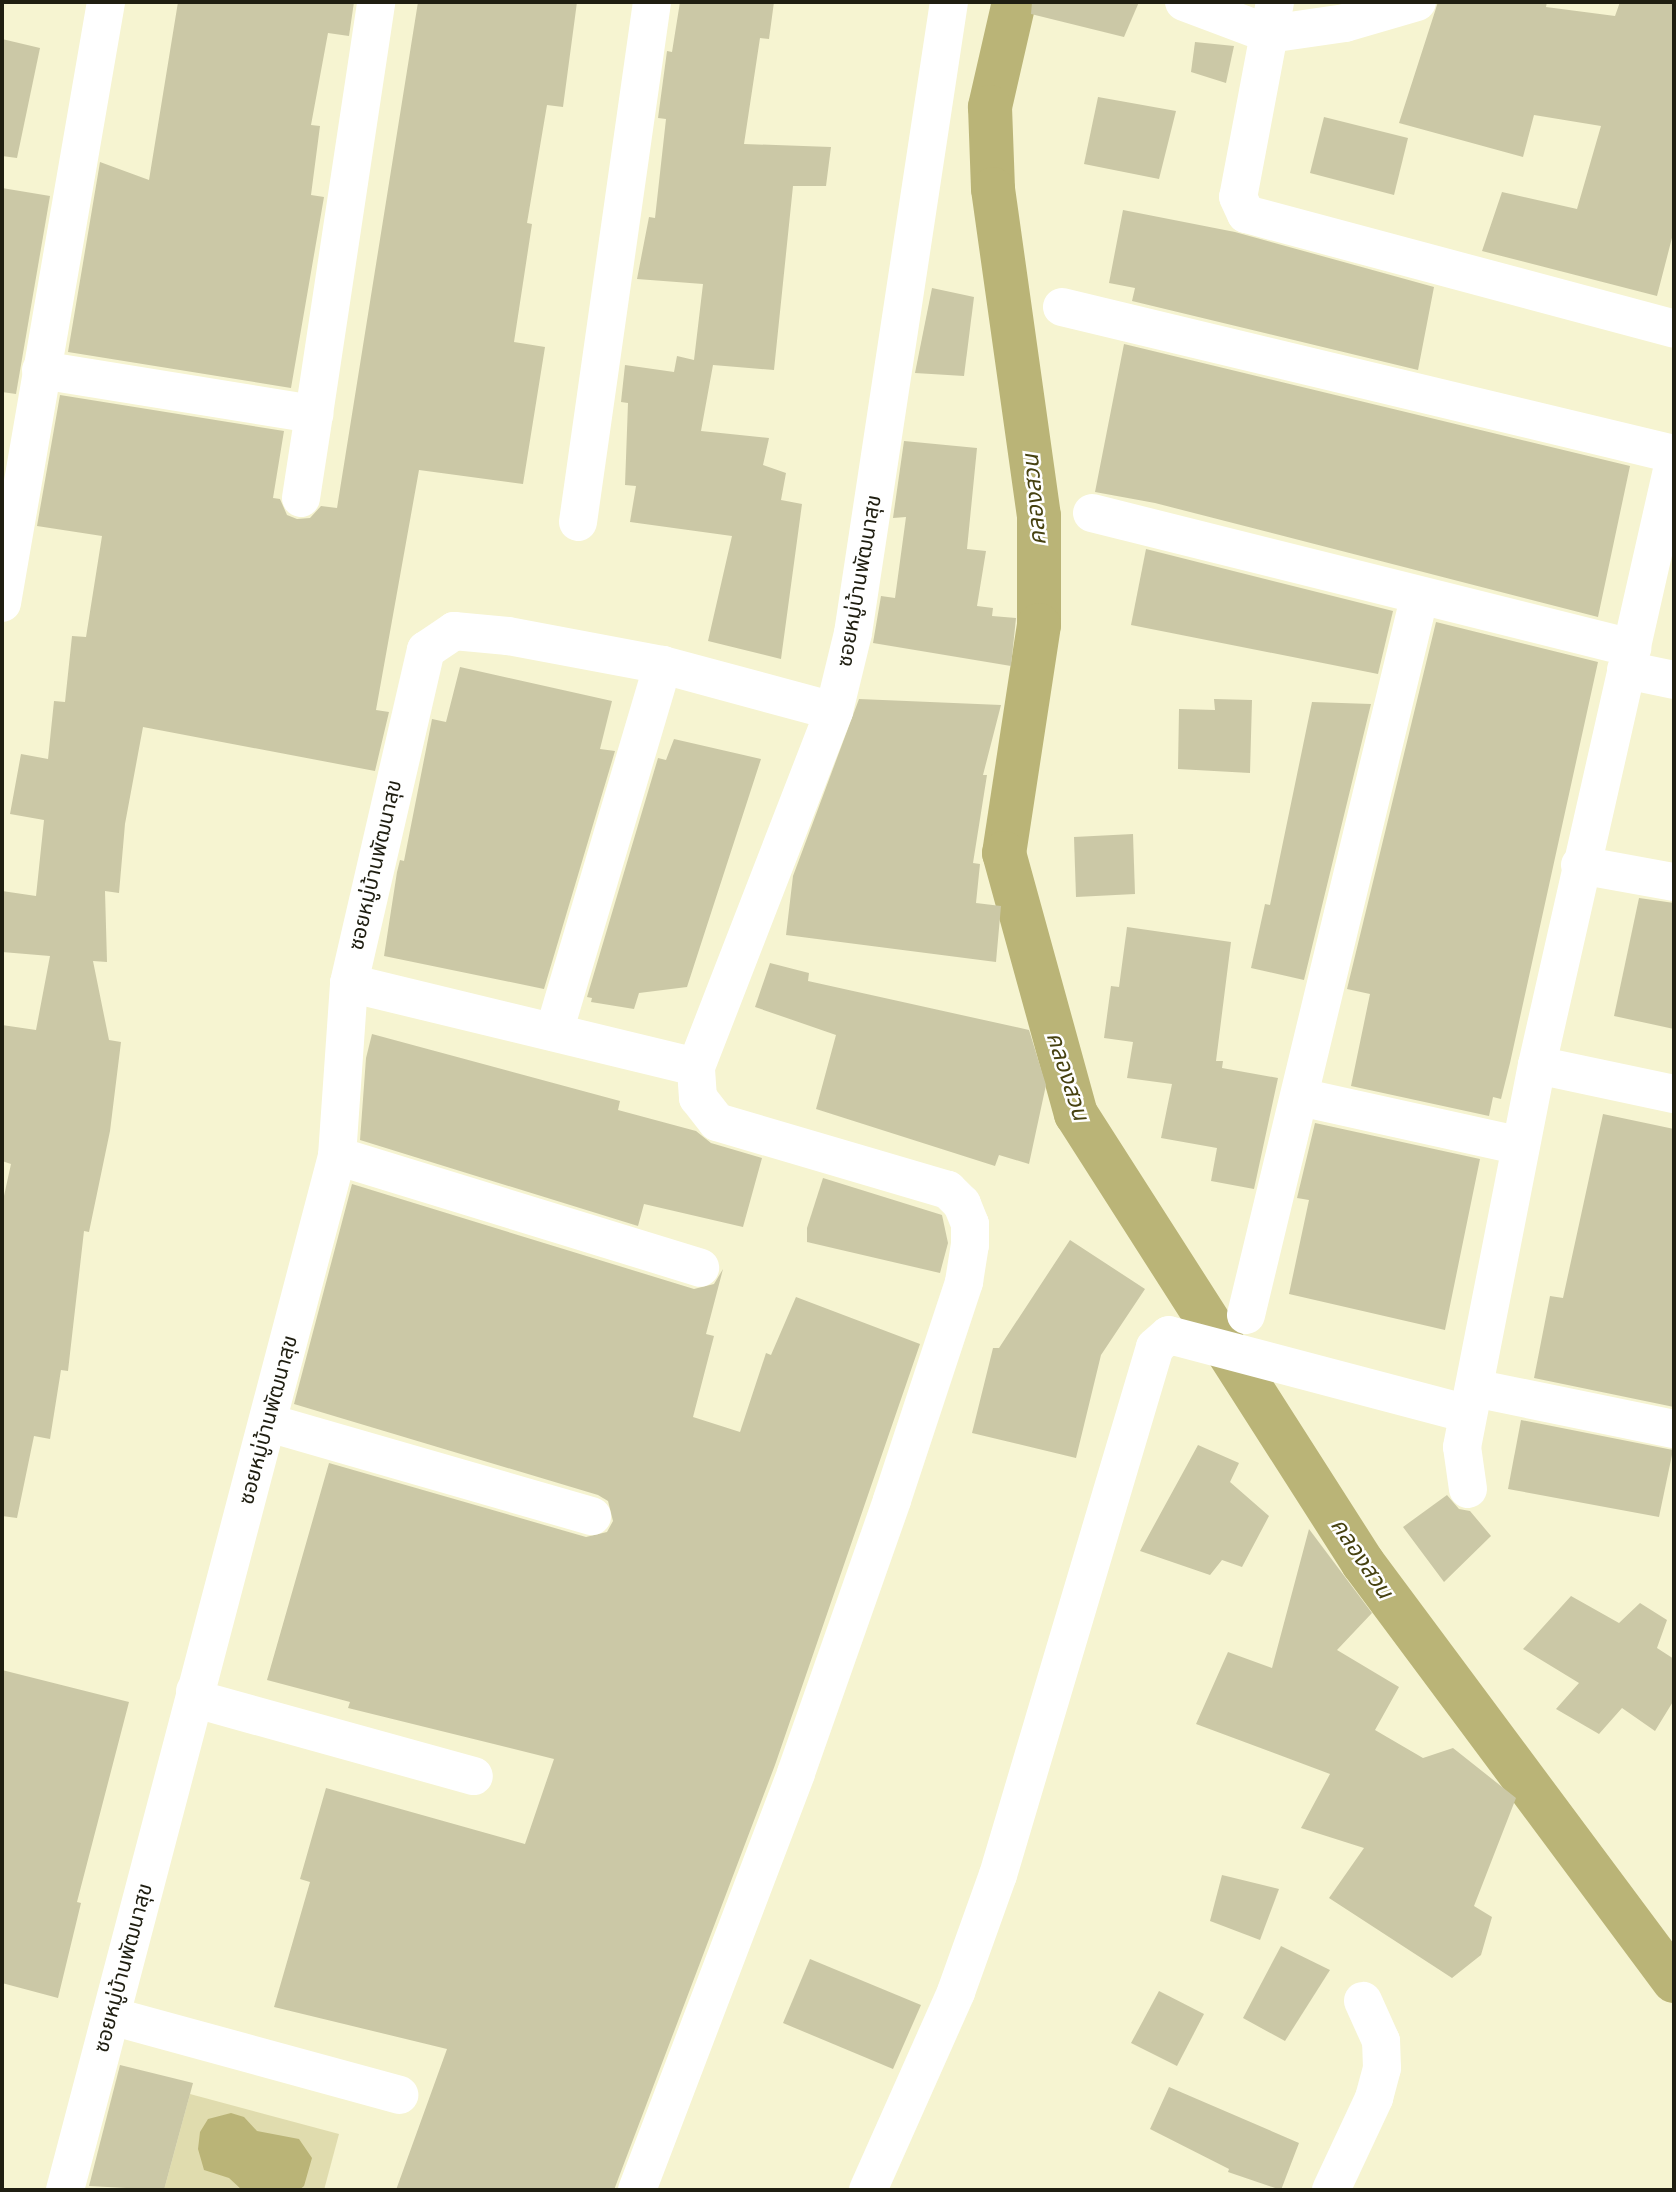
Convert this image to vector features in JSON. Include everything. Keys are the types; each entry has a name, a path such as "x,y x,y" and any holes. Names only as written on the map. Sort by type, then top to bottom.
{"street":[{"path":"2,603 106,2"},
{"path":"301,498 376,2"},
{"path":"578,522 652,2"},
{"name":"ซอยหมู่บ้านพัฒนาสุข","path":"65,2190 273,1422 337,1156 349,984 426,650 454,631 488,633 663,665 834,712 866,561 949,2"},
{"path":"1185,2 1272,18 1345,23 1417,2"},
{"path":"1272,18 1238,197 1246,214 1674,329"},
{"path":"1062,307 1673,469 1580,865 1537,1065 1461,1461 1468,1489"},
{"path":"41,370 314,414"},
{"path":"1092,513 1419,598 1629,659 1674,680"},
{"path":"1246,1315 1419,598"},
{"path":"554,1032 663,665"},
{"path":"637,2190 796,1773 909,1449 964,1282 970,1245 970,1224 962,1204 948,1190 717,1122 698,1098 696,1067 834,712"},
{"path":"1580,865 1674,882"},
{"path":"349,984 696,1067"},
{"path":"1537,1065 1674,1094"},
{"path":"1300,1097 1521,1146"},
{"path":"337,1156 700,1268"},
{"path":"868,2190 956,1992 998,1875 1155,1347 1169,1335 1298,1369 1471,1401 1674,1429"},
{"path":"273,1422 592,1516"},
{"path":"199,1696 474,1776"},
{"path":"1331,2190 1374,2098 1382,2068 1381,2041 1363,2001"},
{"path":"113,2018 398,2095"}],"shaded area":[{"path":"190,2094 339,2134 324,2190 164,2190"},
{"path":"231,2113 244,2117 257,2131 299,2139 312,2158 304,2186 299,2190 242,2190 229,2178 204,2170 198,2149 200,2132 208,2119"}],"building":[{"path":"178,2 354,2 349,36 328,33 311,125 320,126 311,195 324,197 291,388 68,352 100,162 149,180"},
{"path":"418,2 577,2 563,107 547,105 527,223 532,224 514,342 545,347 523,484 419,470 376,710 389,712 375,771 143,727 125,824 119,893 105,891 107,962 93,961 109,1040 121,1042 110,1131 89,1232 84,1231 68,1371 61,1370 50,1439 34,1436 17,1518 2,1516 2,1205 11,1164 2,1161 2,1025 36,1030 50,956 2,952 2,891 36,896 44,820 10,814 21,754 48,759 54,701 65,702 72,636 86,637 102,536 37,526 60,395 284,431 273,498 280,499 287,515 297,519 310,518 321,506 337,508"},
{"path":"680,2 774,2 769,39 760,38 744,144 831,147 826,186 793,186 774,370 713,365 701,431 769,438 763,465 786,473 781,500 802,504 781,659 708,641 732,536 630,522 636,486 625,485 628,403 621,402 625,365 674,372 677,356 694,360 703,284 637,279 649,217 655,218 666,119 658,118 667,51 672,52"},
{"path":"1032,2 1139,2 1124,37 1031,14"},
{"path":"1438,2 1547,2 1546,7 1615,16 1620,2 1674,2 1674,230 1657,296 1482,251 1502,192 1577,209 1601,126 1534,115 1523,157 1399,123"},
{"path":"2,39 40,48 17,158 2,156"},
{"path":"1195,42 1234,46 1226,83 1191,72"},
{"path":"1098,97 1176,111 1159,179 1084,164"},
{"path":"1324,117 1408,138 1394,195 1310,173"},
{"path":"2,188 50,196 16,394 2,392"},
{"path":"1123,210 1235,232 1434,287 1418,370 1132,301 1135,288 1109,283"},
{"path":"932,288 974,297 964,376 915,373"},
{"path":"1124,344 1630,466 1598,617 1155,503 1095,492"},
{"path":"904,441 977,448 967,549 986,551 977,606 993,608 992,616 1016,618 1011,666 873,643 881,596 895,598 906,517 893,518"},
{"path":"1146,549 1393,611 1378,674 1131,625"},
{"path":"1436,622 1598,662 1510,1063 1501,1099 1493,1097 1489,1116 1351,1086 1370,994 1347,989"},
{"path":"460,667 612,701 600,749 615,751 544,989 384,956 397,872 400,860 404,861 432,719 446,722"},
{"path":"859,699 1001,705 983,775 987,775 973,863 980,864 976,903 1001,906 996,962 786,935 793,876"},
{"path":"1214,699 1252,700 1250,773 1178,769 1179,709 1215,710"},
{"path":"1312,702 1371,704 1304,980 1251,968 1265,904 1270,905"},
{"path":"674,739 761,759 687,987 639,993 634,1009 591,1002 592,998 587,997 658,758 666,760"},
{"path":"1133,834 1135,894 1076,897 1074,837"},
{"path":"1639,898 1674,903 1674,1029 1614,1016"},
{"path":"1127,927 1231,942 1216,1061 1223,1061 1222,1068 1278,1078 1254,1189 1211,1181 1217,1148 1161,1138 1172,1084 1127,1078 1133,1042 1104,1038 1111,986 1119,987"},
{"path":"770,963 809,973 808,981 1029,1030 1046,1085 1029,1164 999,1155 995,1166 816,1109 836,1035 755,1007"},
{"path":"372,1034 620,1101 618,1110 696,1131 711,1143 762,1158 743,1227 644,1204 638,1226 360,1140 366,1058"},
{"path":"1603,1114 1674,1129 1674,1407 1534,1378 1550,1296 1563,1298"},
{"path":"1315,1123 1480,1159 1445,1330 1289,1294 1309,1200 1297,1198"},
{"path":"823,1178 942,1215 948,1243 940,1273 807,1242 807,1228"},
{"path":"352,1184 694,1289 714,1284 723,1269 706,1334 714,1336 693,1417 740,1432 766,1353 771,1355 796,1297 920,1344 775,1765 614,2190 396,2190 447,2049 274,2007 310,1882 300,1879 326,1788 525,1844 554,1759 348,1708 350,1702 267,1680 329,1463 586,1537 607,1532 613,1521 608,1501 598,1495 294,1404"},
{"path":"1070,1240 1145,1289 1101,1355 1076,1458 972,1433 993,1348 999,1348"},
{"path":"1521,1420 1673,1450 1659,1517 1508,1489"},
{"path":"1198,1445 1239,1463 1230,1482 1269,1516 1242,1567 1222,1560 1210,1575 1140,1551"},
{"path":"1447,1495 1459,1509 1470,1511 1491,1536 1444,1582 1403,1527"},
{"path":"1309,1529 1372,1613 1337,1650 1399,1687 1375,1730 1423,1758 1453,1748 1516,1798 1474,1906 1492,1917 1481,1955 1452,1978 1329,1898 1364,1848 1301,1828 1330,1774 1196,1724 1228,1652 1272,1668"},
{"path":"1571,1596 1619,1623 1640,1603 1667,1620 1657,1648 1674,1659 1674,1700 1655,1731 1622,1708 1599,1734 1556,1709 1579,1683 1523,1649"},
{"path":"2,1670 129,1702 77,1902 81,1903 58,1998 2,1983"},
{"path":"1222,1875 1279,1889 1260,1940 1210,1921"},
{"path":"1281,1946 1330,1970 1285,2041 1243,2018"},
{"path":"810,1959 921,2005 893,2069 783,2023"},
{"path":"1159,1991 1204,2014 1177,2066 1131,2043"},
{"path":"120,2065 193,2083 164,2190 89,2186"},
{"path":"1169,2087 1299,2143 1281,2190 1228,2172 1229,2169 1150,2129"}],"waterway":[{"name":"คลองสวน","path":"1014,2 990,107 993,189 1039,516 1039,625 1004,853 1076,1114 1363,1563 1674,1981"}]}
